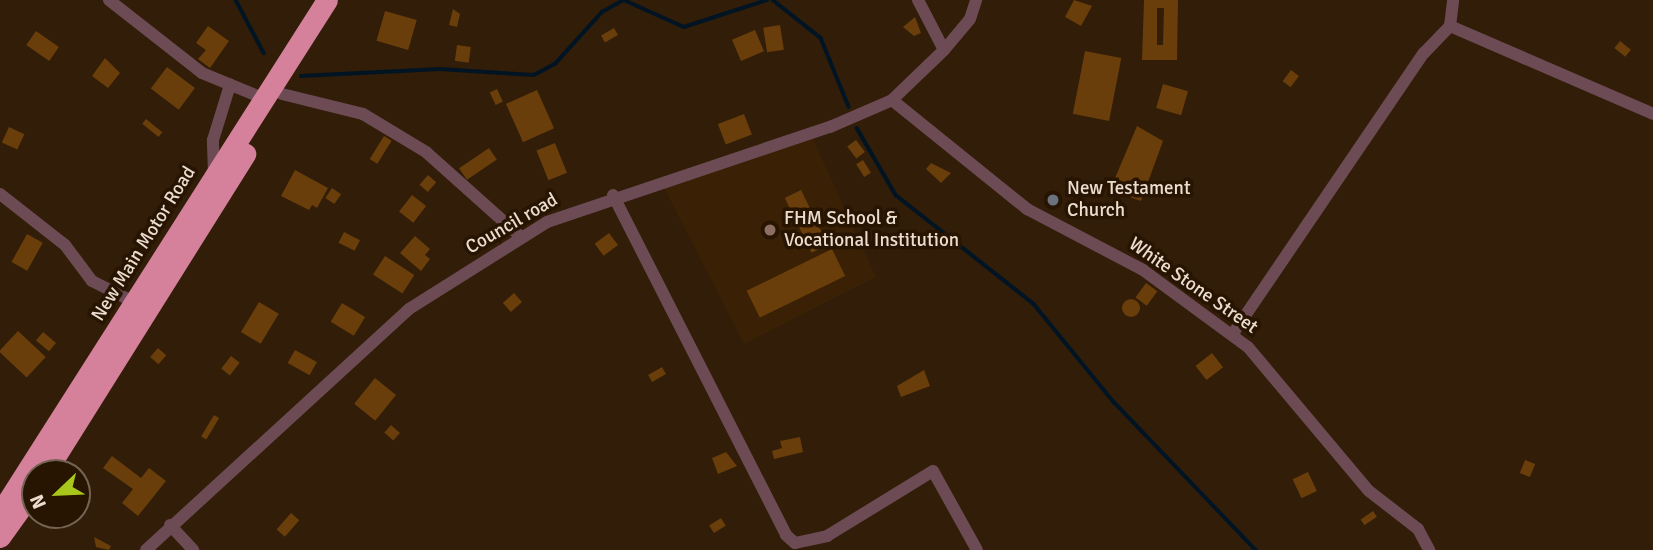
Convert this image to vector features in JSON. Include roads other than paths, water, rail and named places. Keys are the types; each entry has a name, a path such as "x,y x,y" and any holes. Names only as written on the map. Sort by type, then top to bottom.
{"highway":[{"name":"New Main Motor Road","path":"53,459 273,97 327,0"},
{"name":"New Main Motor Road","path":"0,513 214,175 342,0"},
{"path":"0,537 21,508"}],"street":[{"path":"109,0 174,54 230,85 273,97 363,114 426,152 521,237"},
{"path":"918,0 944,50"},
{"name":"Council road","path":"146,550 170,525 400,317 521,237 613,195 830,127 892,100 944,50 970,19 976,0"},
{"path":"1232,335 1424,52 1450,26 1453,0"},
{"path":"1450,26 1653,114"},
{"path":"214,175 213,140 230,85"},
{"name":"White Stone Street","path":"892,100 1027,209 1143,270 1232,335 1283,386 1368,491 1418,528 1429,550"},
{"path":"0,194 65,245 92,281 134,302"},
{"path":"613,195 795,543 827,536 933,471 977,550"},
{"path":"170,525 193,550"}],"waterway":[{"path":"236,0 264,53"},
{"path":"624,0 684,27 767,0"},
{"path":"301,76 440,69 534,75 555,64 602,12 624,0"},
{"path":"773,0 821,38 849,107"},
{"path":"857,128 896,195 1034,304 1114,402 1256,550"}],"place":[{"name":"New Testament Church","path":"1053,200"},
{"name":"FHM School & Vocational Institution","path":"770,230"}]}
